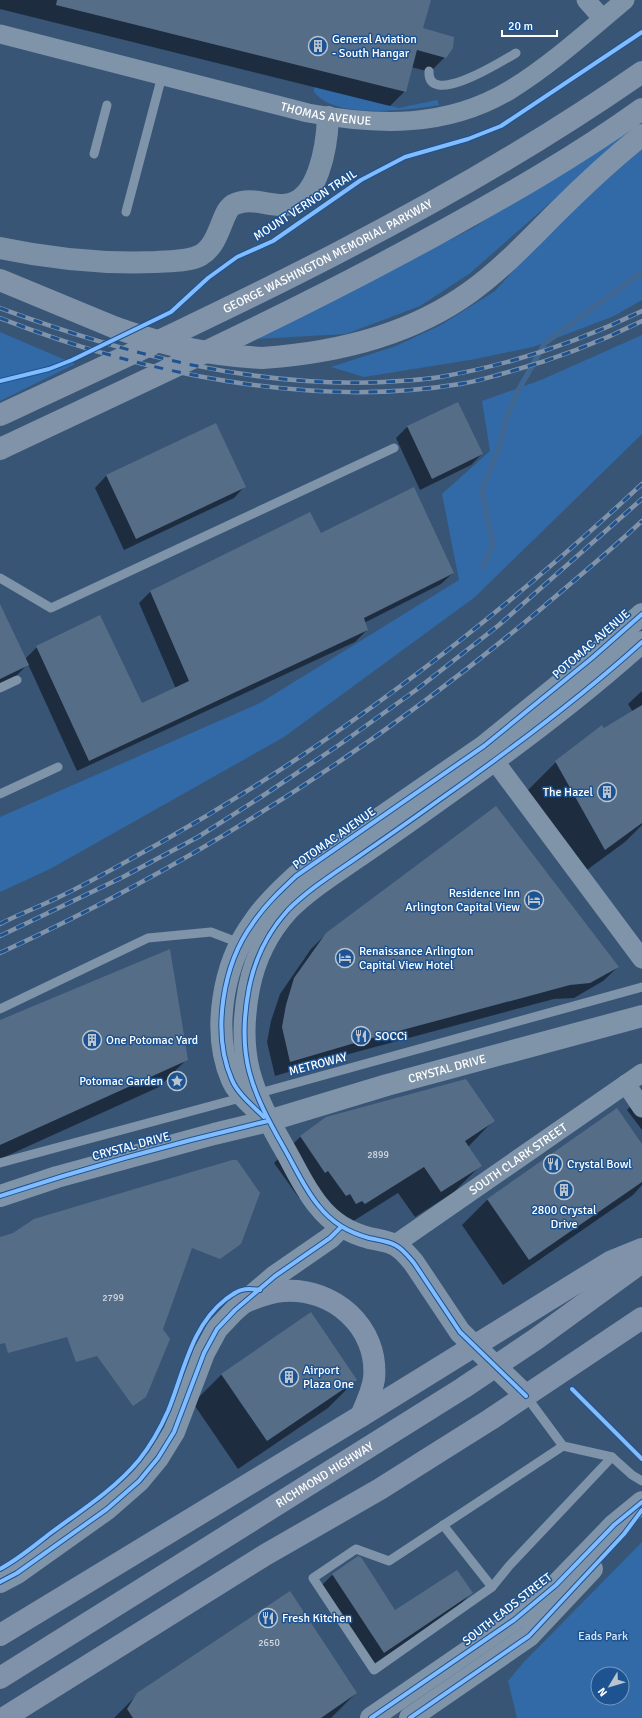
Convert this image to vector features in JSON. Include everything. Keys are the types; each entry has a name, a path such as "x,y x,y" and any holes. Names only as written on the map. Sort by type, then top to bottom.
{"highway":[{"name":"GEORGE WASHINGTON MEMORIAL PARKWAY","path":"0,416 290,277 382,229 515,154 570,120 642,72"},
{"path":"0,449 240,336 375,268 508,194 642,109"},
{"path":"0,280 116,328 157,342 188,350 231,356 262,358 307,354 362,343 413,324 468,293 499,268 642,135"},
{"path":"0,1635 361,1416 610,1262 642,1248"},
{"name":"RICHMOND HIGHWAY","path":"0,1678 464,1388 536,1339 642,1262"},
{"path":"245,1302 271,1293 296,1291 323,1297 333,1301 352,1316 365,1335 374,1368 372,1390 361,1416"},
{"path":"4,1718 265,1556 380,1489 526,1396 642,1318"}],"main road":[{"path":"0,248 57,258 118,263 183,260 196,257 214,242 226,213 232,205 246,201 276,205 289,205 299,201 307,192 317,176 327,133 328,117"}],"street":[{"path":"586,0 602,18"},
{"name":"THOMAS AVENUE","path":"0,34 308,113 365,122 400,122 434,118 465,110 495,97 521,83 547,64 625,0"},
{"name":"POTOMAC AVENUE","path":"394,1245 356,1234 341,1227 329,1218 316,1203 268,1121 250,1096 243,1037 244,1016 248,992 250,948 263,943 276,924 305,895 489,754 592,658 642,614"},
{"name":"POTOMAC AVENUE","path":"489,754 549,719 642,642"},
{"path":"489,754 642,959"},
{"name":"CRYSTAL DRIVE","path":"0,1196 57,1177 206,1136 268,1121 387,1085 642,1016"},
{"name":"SOUTH CLARK STREET","path":"394,1245 642,1073"},
{"path":"626,1084 642,1108"},
{"path":"0,1582 17,1573 119,1500 149,1470 174,1432 210,1341 217,1329 226,1319 275,1276 330,1238 341,1227"},
{"path":"394,1245 414,1263 460,1332 526,1396"},
{"name":"SOUTH EADS STREET","path":"375,1717 514,1620 556,1585 614,1526 642,1502"},
{"path":"410,1718 529,1636 624,1534 642,1510"}],"lane":[{"path":"429,71 430,78 435,83 450,85 488,70 516,53"},
{"path":"126,212 162,76"},
{"path":"94,154 107,105"},
{"path":"0,578 51,608 394,448"},
{"path":"0,688 17,680"},
{"path":"0,794 58,767"},
{"path":"0,1009 148,938 211,932 250,948"},
{"name":"METROWAY","path":"0,1163 250,1096 642,987"},
{"path":"526,1396 563,1446 612,1457 632,1475 642,1481"},
{"path":"563,1446 389,1561 356,1549 313,1578 374,1670 492,1587 509,1566 612,1457"},
{"path":"443,1525 492,1587"}],"green space":[{"path":"314,87 399,108 437,100 439,105 409,109 373,111 355,110 338,107 324,101 314,92"},
{"path":"642,119 642,122 469,274 420,306 346,334 255,339 473,228"},
{"path":"642,143 642,300 614,316 533,347 470,360 364,377 331,367 396,346 441,325 495,291 542,239"},
{"path":"0,332 75,364 0,401"},
{"path":"642,335 642,434 475,597 284,737 50,869 0,892 0,817 260,703 459,580 442,494 490,451 482,401 541,380"},
{"name":"Eads Park","path":"642,1542 642,1718 517,1718 508,1681 523,1663"}],"building":[{"name":"General Aviation - South Hangar","path":"57,0 431,0 423,28 454,37 453,48 446,58 417,50 406,92 56,5"},
{"path":"458,402 483,454 432,479 407,426"},
{"path":"216,423 246,487 136,539 106,475"},
{"path":"414,487 454,573 364,618 368,630 89,761 36,646 100,615 142,703 189,681 150,591 310,512 321,533"},
{"path":"0,604 29,665 0,679"},
{"name":"The Hazel","path":"642,705 642,823 605,850 555,761 602,725 604,728"},
{"path":"496,806 619,967 590,983 570,985 365,1040 290,1062 282,1027 286,1005 294,978 326,933"},
{"name":"One Potomac Yard","path":"170,949 188,1060 0,1145 0,1020"},
{"path":"466,1079 495,1121 465,1141 482,1166 441,1192 424,1167 365,1204 362,1201 356,1204 350,1194 346,1196 328,1171 325,1173 300,1136 326,1117"},
{"name":"2800 Crystal Drive","path":"617,1108 642,1144 642,1182 529,1260 487,1199"},
{"path":"232,1160 237,1160 260,1193 241,1244 220,1259 192,1248 163,1329 170,1339 146,1397 133,1406 97,1356 76,1362 67,1337 8,1353 5,1343 0,1344 0,1237 13,1233 34,1219"},
{"name":"Airport Plaza One","path":"311,1312 357,1380 267,1441 221,1374"},
{"path":"358,1556 361,1557 395,1610 457,1570 473,1593 384,1653 332,1574"},
{"path":"290,1591 357,1693 321,1718 133,1718 127,1709 137,1693"}],"waterway":[{"path":"483,566 493,545 482,490 500,445 506,419 518,391 545,343 642,272"}],"railway":[{"path":"0,308 93,339 140,353 188,364 237,373 285,379 335,382 384,382 426,379 492,366 543,351 593,333 642,311"},
{"path":"0,318 54,338 110,355 168,370 226,381 285,389 345,392 403,391 477,381 558,357 609,337 642,321"},
{"path":"0,924 70,892 158,844 223,806 349,723 410,679 529,585 642,484"},
{"path":"0,936 123,877 198,837 339,745 416,690 499,625 642,499"},
{"path":"0,953 73,918 144,881 283,799 350,755 479,659 580,576 642,521"}],"cycle path":[{"name":"MOUNT VERNON TRAIL","path":"0,381 49,369 72,360 171,312 208,278 237,257 273,241 361,180 405,157 468,139 501,126 642,32"},
{"path":"264,1117 242,1095 232,1080 222,1041 223,999 228,978 234,958 258,916 273,898 296,876 484,746 592,658 642,614"},
{"path":"526,1396 460,1332 414,1263 403,1251 392,1244 361,1236 347,1230 329,1217 308,1192 272,1127 255,1090 249,1072 246,1053 244,1034 245,1012 249,988 258,956 274,928 295,903 327,878 417,816 517,744 594,684 642,642"},
{"path":"0,1196 133,1156 268,1121"},
{"path":"0,1582 17,1573 107,1509 139,1481 158,1458 174,1432 204,1353 217,1329 235,1310 275,1276 330,1238 341,1227"},
{"path":"0,1569 98,1499 130,1471 147,1449 162,1424 190,1350 204,1322 214,1310 236,1292 246,1289 260,1290"},
{"path":"572,1389 642,1459"},
{"path":"371,1718 514,1620 556,1585 614,1525 642,1502"},
{"path":"410,1718 529,1636 624,1534 642,1510"}],"place":[{"name":"General Aviation - South Hangar","path":"318,46"},
{"name":"The Hazel","path":"607,792"},
{"name":"Residence Inn Arlington Capital View","path":"534,900"},
{"name":"Renaissance Arlington Capital View Hotel","path":"345,958"},
{"name":"SOCCi","path":"361,1036"},
{"name":"One Potomac Yard","path":"92,1040"},
{"name":"Potomac Garden","path":"177,1081"},
{"name":"Crystal Bowl","path":"553,1164"},
{"name":"2800 Crystal Drive","path":"564,1190"},
{"name":"Airport Plaza One","path":"289,1377"},
{"name":"Fresh Kitchen","path":"268,1618"}]}
